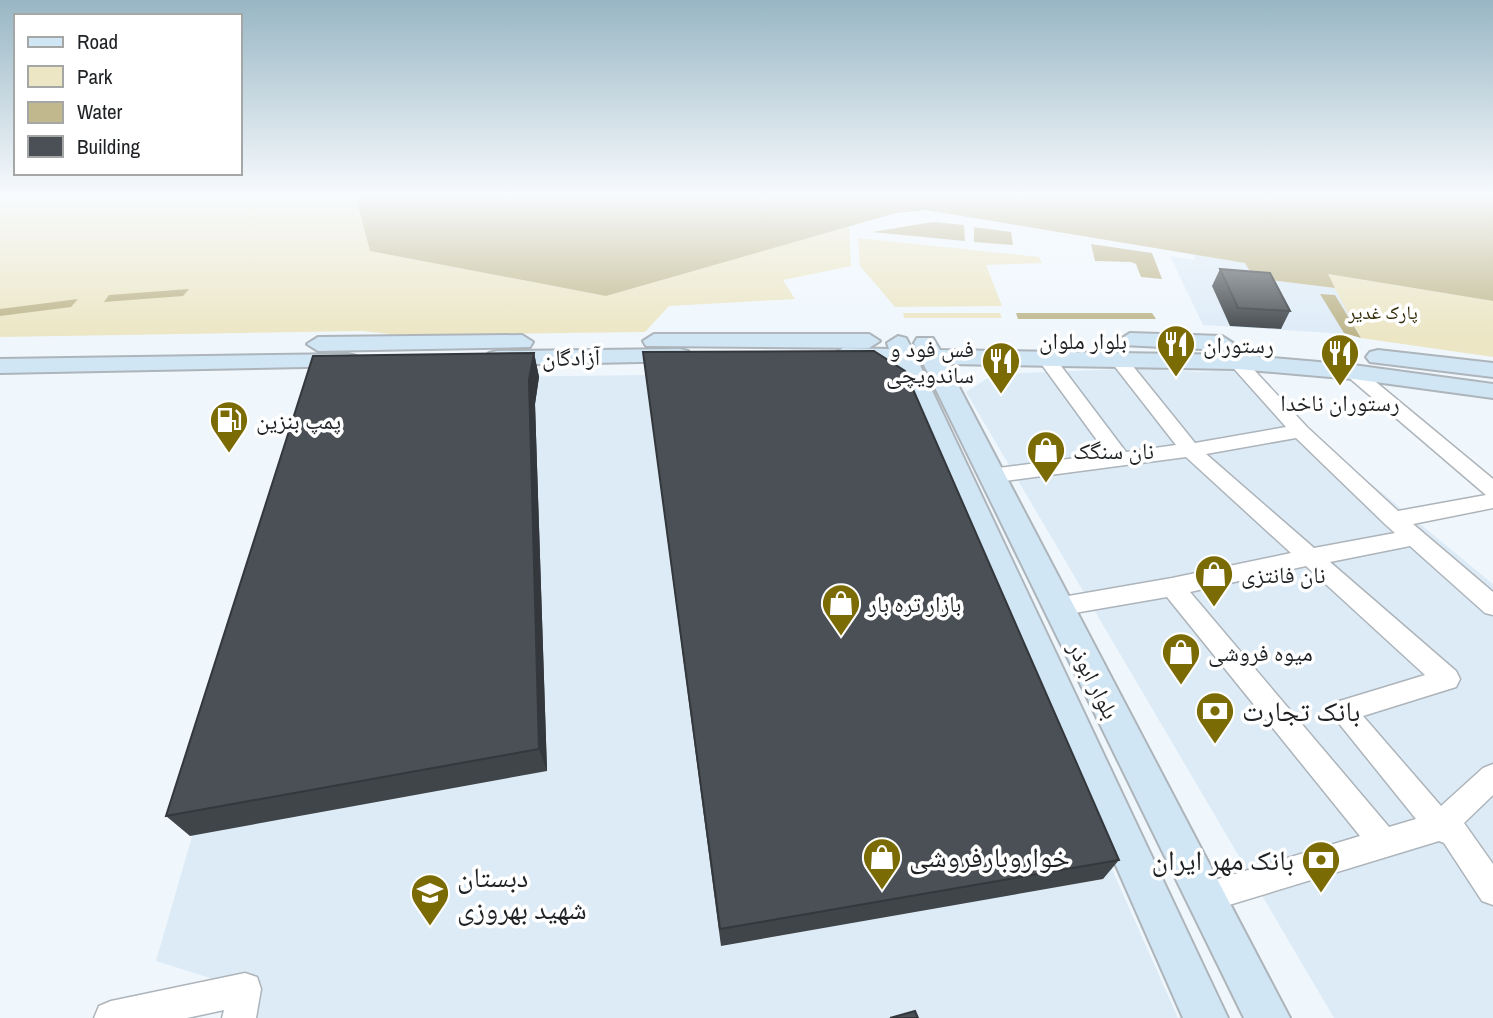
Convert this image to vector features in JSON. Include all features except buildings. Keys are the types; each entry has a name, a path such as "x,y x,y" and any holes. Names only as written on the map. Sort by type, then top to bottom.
{"main road":[{"name":"آزادگان","path":"0,348 409,342 915,349"},
{"name":"بلوار ملوان","path":"915,349 1203,342 1430,361 1493,370"},
{"name":"آزادگان","path":"0,366 915,349"},
{"name":"بلوار ملوان","path":"915,349 1046,358 1237,362 1353,372 1493,391"},
{"name":"بلوار ابوذر","path":"915,349 989,476 1268,1018"},
{"name":"بلوار ابوذر","path":"915,349 1206,1018"}],"street":[{"path":"1046,358 1122,460"},
{"path":"1118,359 1190,450 1447,679 1342,710 1440,826 1454,834 1493,890"},
{"path":"1237,362 1300,430 1394,520 1493,606"},
{"path":"1353,372 1493,490"},
{"path":"989,476 1190,450 1300,430"},
{"path":"1394,520 1493,501"},
{"path":"1057,607 1172,587 1414,537"},
{"path":"1172,587 1384,843"},
{"path":"1206,897 1440,826 1493,777"},
{"path":"111,1018 245,989 239,1018"}],"shaded area":[{"path":"974,242 1012,242 1013,245"},
{"path":"1091,244 1152,253 1162,279 1141,277 1136,264 1131,262 1095,261"},
{"path":"1193,254 1245,263 1254,278 1335,288 1362,335 1203,325 1170,256 1195,260"},
{"path":"189,289 183,296 104,302 109,295"},
{"path":"1320,294 1335,295 1361,338 1344,333"},
{"path":"78,299 71,307 0,316 0,309"},
{"path":"1016,313 1152,313 1156,319 1018,319"},
{"path":"1146,368 1198,372 1233,370 1493,584 1493,1018 1334,1018 966,392 994,374"},
{"path":"871,375 901,394 1178,1018 241,1018 245,989 156,961 324,379"}],"green space":[{"path":"0,242 368,242 370,251 606,296 795,242 850,242 851,266 783,280 795,299 669,306 645,332 400,335 362,331 0,337"},
{"path":"858,242 891,242 1039,257 1042,263 986,265 1002,306 895,307 860,266"},
{"name":"پارک غدیر","path":"1327,274 1493,301 1493,357 1361,338"},
{"path":"903,313 1000,313 1002,318 904,318"}],"water":[{"path":"368,242 796,242 606,296 370,251"},
{"path":"1116,242 1493,242 1493,301 1328,274 1335,288 1254,278 1245,263"}],"place":[{"name":"رستوران","path":"1176,378"},
{"name":"رستوران ناخدا","path":"1340,387"},
{"name":"فس فود و ساندویچی","path":"1001,395"},
{"name":"پمپ بنزین","path":"229,454"},
{"name":"نان سنگک","path":"1046,484"},
{"name":"نان فانتزی","path":"1214,608"},
{"name":"بازار تره بار","path":"841,637"},
{"name":"میوه فروشی","path":"1181,686"},
{"name":"بانک تجارت","path":"1215,745"},
{"name":"خواروبارفروشی","path":"882,891"},
{"name":"بانک مهر ایران","path":"1321,894"},
{"name":"دبستان شهید بهروزی","path":"430,927"}]}
